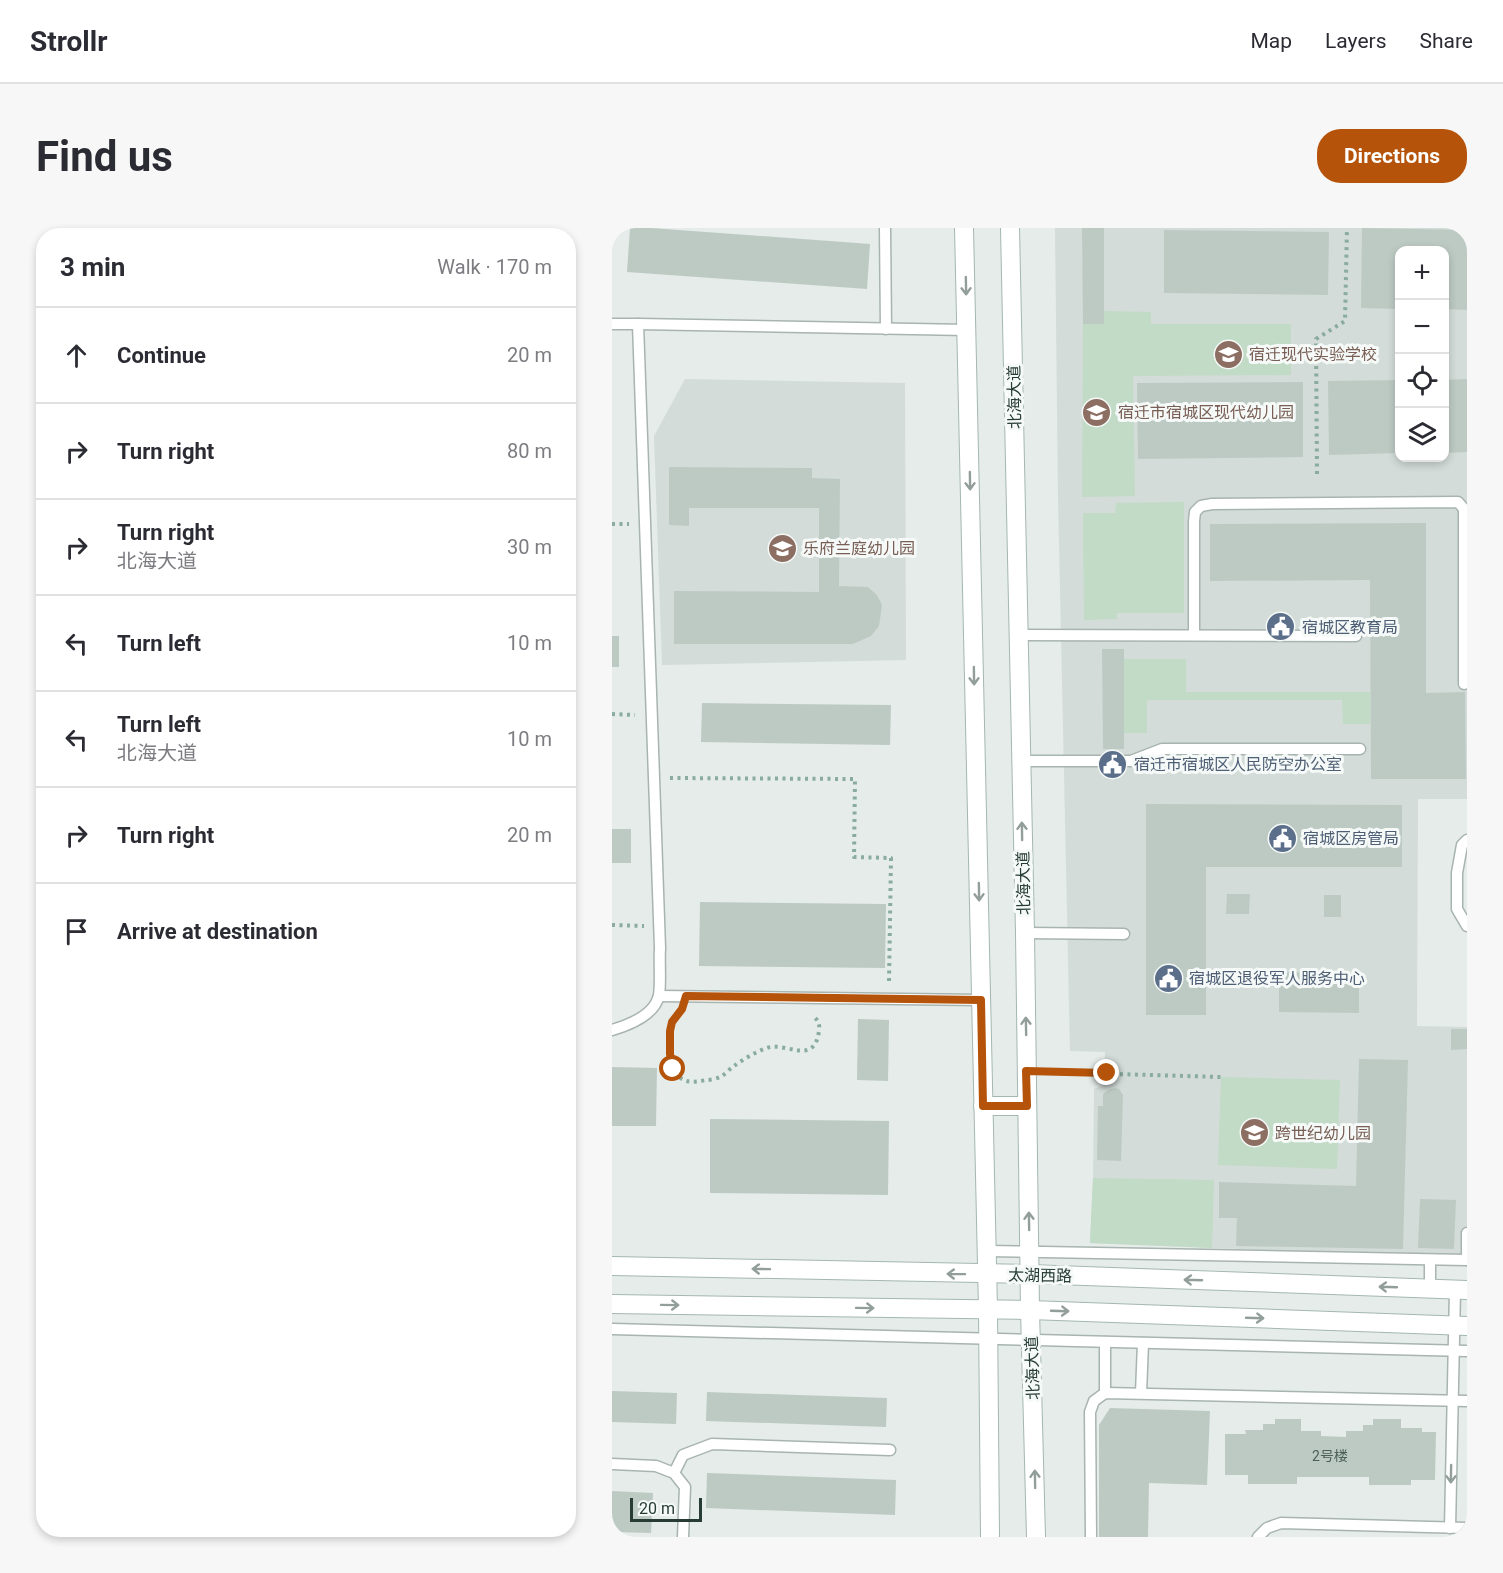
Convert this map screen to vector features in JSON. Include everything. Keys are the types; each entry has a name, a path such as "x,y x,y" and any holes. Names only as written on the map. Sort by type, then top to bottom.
{"street":[{"path":"964,228 987,1251 990,1537"},
{"name":"北海大道","path":"1010,228 1036,1537"},
{"path":"983,1106 1027,1106"},
{"name":"太湖西路","path":"612,1266 1030,1274 1461,1290"},
{"path":"612,1304 1030,1310 1461,1326"}],"lane":[{"path":"885,228 886,329"},
{"path":"612,324 966,330"},
{"path":"612,1030 640,1018 652,1009 659,996 659,926 638,324"},
{"path":"1194,635 1194,521 1195,512 1201,506 1212,504 1458,502 1464,509 1464,684"},
{"path":"1018,635 1356,636"},
{"path":"1021,761 1131,760 1162,749 1360,749"},
{"path":"1467,840 1462,845 1457,873 1457,909 1467,927"},
{"path":"1025,933 1124,934"},
{"path":"659,996 981,1000"},
{"path":"987,1251 1467,1260 1467,1233"},
{"path":"1430,1260 1430,1289"},
{"path":"1450,1528 1454,1351 1461,1326 1461,1290"},
{"path":"612,1329 1467,1351"},
{"path":"1105,1342 1105,1393"},
{"path":"1141,1393 1143,1342"},
{"path":"1091,1537 1090,1412 1094,1401 1105,1393 1467,1401"},
{"path":"674,1473 683,1455 712,1444 890,1450"},
{"path":"612,1464 656,1466 674,1473 685,1487 683,1537"},
{"path":"1258,1537 1267,1528 1281,1523 1467,1528"}],"path":[{"path":"1317,474 1316,339 1345,321 1347,228"},
{"path":"612,714 652,716"},
{"path":"654,777 855,779 854,857 891,858 889,999"},
{"path":"612,925 659,926"},
{"path":"686,996 682,1009 672,1022 670,1031 670,1054 673,1069 684,1081 702,1081 720,1077 756,1052 770,1047 804,1051 812,1047 817,1041 820,1025 811,1014"},
{"path":"1026,1071 1221,1077"}],"shaded area":[{"path":"1055,228 1467,228 1467,799 1418,799 1417,1026 1467,1027 1467,1258 1090,1243 1094,1089 1104,1085 1105,1052 1070,1051 1058,497"},
{"name":"乐府兰庭幼儿园","path":"685,379 905,383 906,660 662,665 654,436"}],"green space":[{"path":"1104,311 1151,312 1151,324 1291,324 1291,375 1133,376 1135,496 1082,497 1083,324 1104,324"},
{"path":"1184,502 1184,613 1117,613 1117,619 1084,620 1083,513 1115,513 1116,503"},
{"path":"1124,659 1186,659 1186,692 1370,692 1370,724 1343,724 1342,700 1147,700 1147,733 1124,733"},
{"path":"1221,1077 1340,1080 1337,1169 1218,1165"},
{"path":"1093,1178 1214,1180 1212,1248 1090,1243"}],"building":[{"path":"630,228 870,244 867,289 627,272"},
{"path":"1082,228 1104,228 1104,324 1083,324"},
{"path":"1362,228 1467,230 1467,310 1449,309 1449,246 1395,246 1395,309 1361,308"},
{"path":"1164,230 1329,232 1328,295 1164,293"},
{"path":"1467,379 1467,452 1449,453 1449,380"},
{"path":"1395,380 1395,453 1329,455 1328,381"},
{"path":"1303,382 1303,457 1138,459 1137,383"},
{"path":"669,467 812,468 812,478 840,479 839,586 868,587 877,595 882,605 879,626 871,636 853,644 674,644 674,591 819,592 819,508 689,508 689,526 669,525"},
{"path":"1426,523 1426,693 1465,692 1466,779 1371,779 1370,580 1210,581 1210,524"},
{"path":"612,636 619,636 619,667 612,667"},
{"path":"1102,649 1124,649 1124,749 1103,749"},
{"path":"702,703 891,705 890,745 701,742"},
{"path":"1146,804 1402,805 1402,867 1206,867 1206,1015 1146,1015"},
{"path":"612,829 631,829 631,863 612,863"},
{"path":"1227,894 1250,894 1249,914 1226,914"},
{"path":"1324,895 1341,895 1341,917 1324,917"},
{"path":"700,902 886,904 885,968 699,966"},
{"path":"1279,972 1359,973 1359,1013 1279,1012"},
{"path":"858,1019 889,1020 888,1081 857,1080"},
{"path":"1451,1029 1467,1029 1467,1049 1451,1050"},
{"path":"1359,1059 1408,1060 1403,1249 1236,1246 1237,1218 1219,1218 1219,1182 1356,1186"},
{"path":"612,1067 657,1068 656,1126 612,1126"},
{"path":"1115,1088 1119,1089 1123,1095 1121,1161 1097,1160 1098,1106 1103,1106 1103,1094"},
{"path":"710,1119 889,1121 888,1195 710,1193"},
{"path":"1420,1199 1456,1200 1454,1249 1418,1248"},
{"path":"612,1391 677,1393 676,1424 612,1422"},
{"path":"707,1392 887,1398 886,1427 706,1421"},
{"path":"1110,1408 1210,1411 1207,1485 1149,1483 1148,1537 1099,1537 1099,1425"},
{"path":"1275,1419 1301,1419 1301,1431 1321,1431 1321,1436 1346,1437 1346,1431 1363,1431 1363,1425 1373,1425 1373,1419 1401,1419 1401,1428 1422,1428 1422,1432 1436,1432 1435,1480 1411,1480 1411,1485 1369,1485 1369,1477 1297,1477 1297,1484 1248,1484 1248,1475 1225,1475 1225,1434 1246,1434 1245,1430 1263,1430 1263,1424 1275,1424"},
{"path":"707,1473 896,1480 895,1515 706,1508"},
{"path":"612,1491 653,1493 651,1533 612,1532"}],"place":[{"name":"宿迁现代实验学校","path":"1228,354"},
{"name":"宿迁市宿城区现代幼儿园","path":"1097,412"},
{"name":"乐府兰庭幼儿园","path":"782,548"},
{"name":"宿城区教育局","path":"1281,627"},
{"name":"宿迁市宿城区人民防空办公室","path":"1113,764"},
{"name":"宿城区房管局","path":"1282,838"},
{"name":"宿城区退役军人服务中心","path":"1168,978"},
{"name":"跨世纪幼儿园","path":"1254,1133"}],"route":[{"path":"673,1069 670,1054 670,1031 672,1022 682,1009 686,996 981,1000 983,1106 1027,1106 1026,1071 1107,1073"}]}
